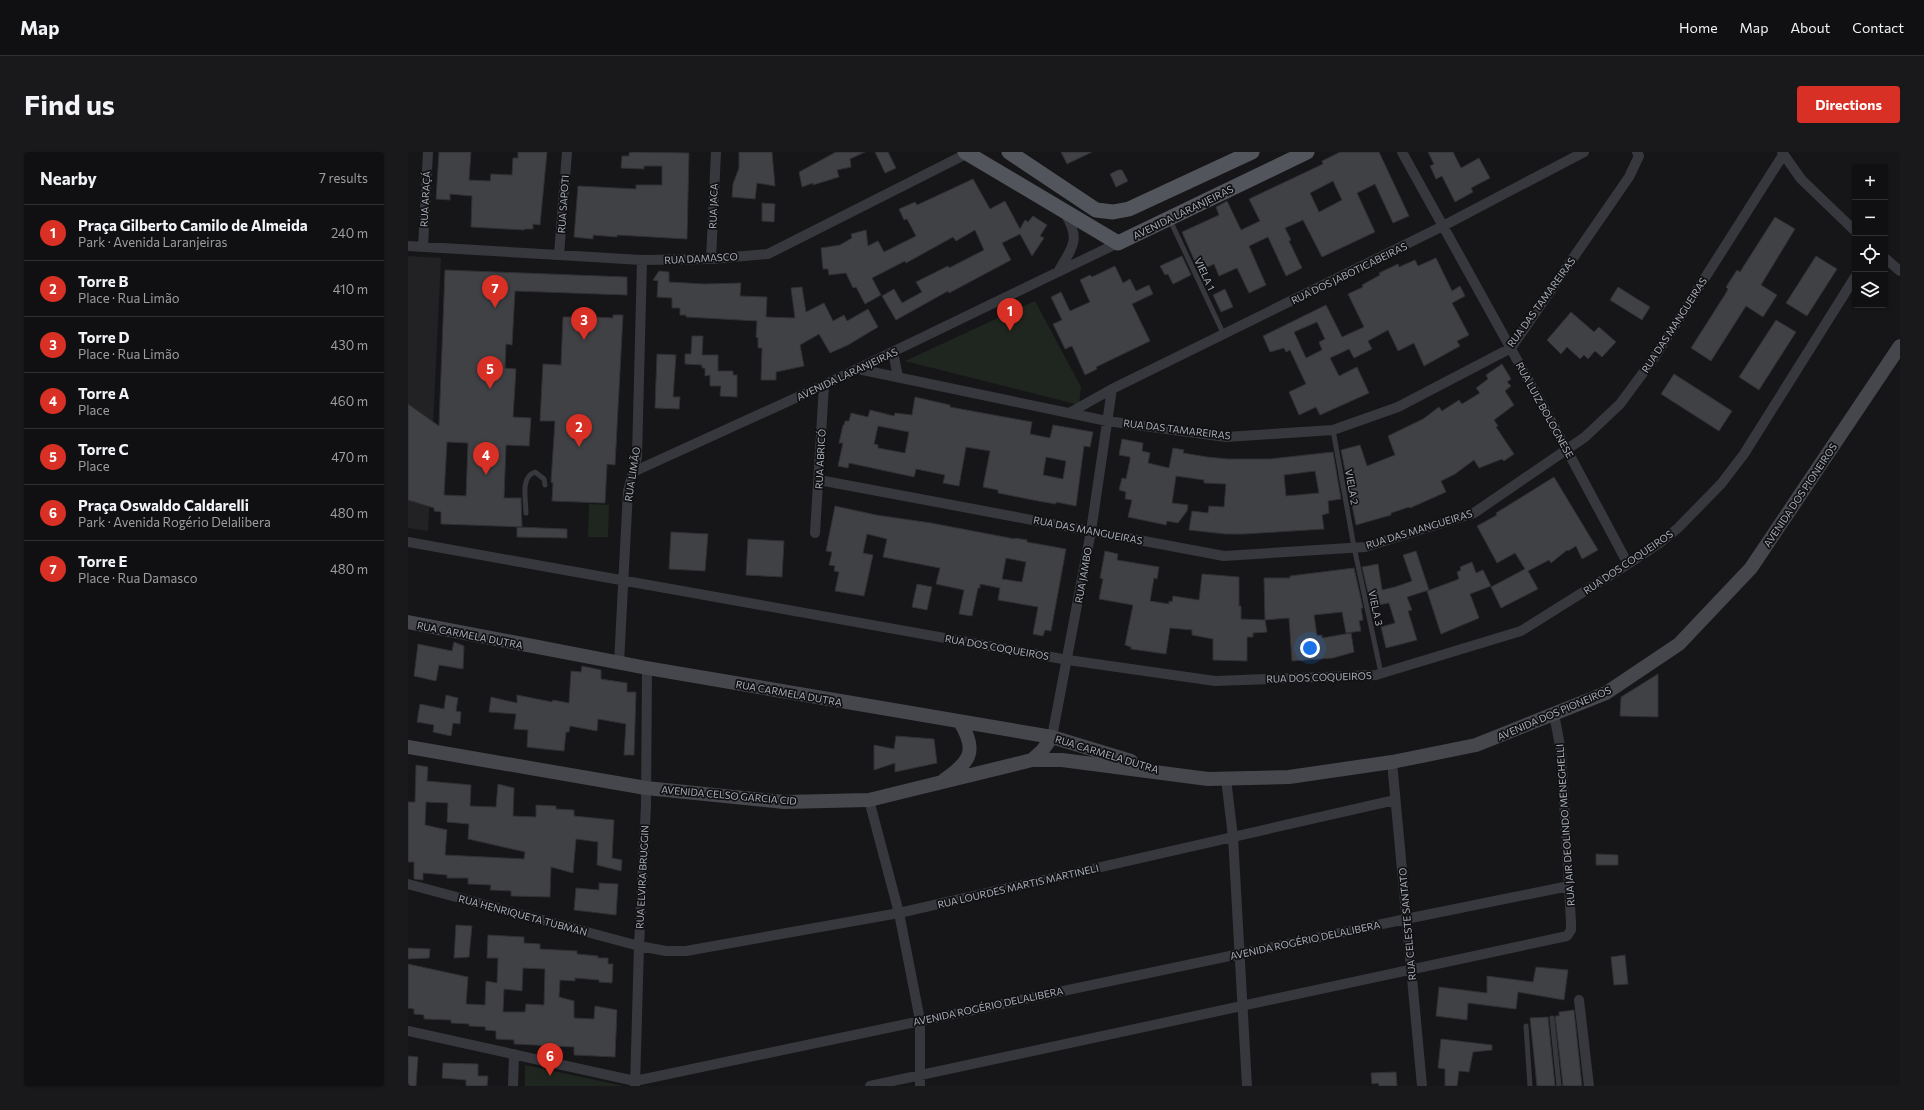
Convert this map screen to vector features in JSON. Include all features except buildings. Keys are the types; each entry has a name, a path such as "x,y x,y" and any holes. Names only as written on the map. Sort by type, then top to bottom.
{"main road":[{"path":"967,152 1118,243"},
{"path":"1009,152 1096,210 1113,212 1129,209 1252,152"},
{"name":"AVENIDA LARANJEIRAS","path":"1118,243 1170,220 1307,152"},
{"name":"AVENIDA DOS PIONEIROS","path":"1168,773 1208,779 1289,777 1392,762 1476,745 1606,692 1678,644 1751,568 1900,346"},
{"name":"RUA CARMELA DUTRA","path":"408,622 619,663 1052,737 1168,773"},
{"path":"939,783 961,767 970,750 969,737 960,722"},
{"path":"1032,760 1042,751 1052,737"},
{"name":"AVENIDA CELSO GARCIA CID","path":"408,747 646,788 784,802 869,800 1032,760 1062,760 1168,773"}],"street":[{"name":"RUA ARAÇÁ","path":"423,247 428,152"},
{"name":"RUA SAPOTI","path":"559,255 566,152"},
{"name":"RUA JACA","path":"711,259 716,152"},
{"name":"RUA DAMASCO","path":"408,246 642,260 711,259 768,254 967,152"},
{"name":"RUA LUIZ BOLOGNESE","path":"1402,152 1567,450 1628,564"},
{"name":"RUA DOS JABOTICABEIRAS","path":"1069,413 1112,389 1443,226 1584,152"},
{"name":"RUA DAS TAMAREIRAS","path":"858,368 1107,421 1226,437 1333,430 1398,407 1511,348 1629,177 1639,156 1637,152"},
{"name":"RUA DAS MANGUEIRAS","path":"819,480 1224,556 1365,547 1474,513 1567,450 1603,421 1620,404 1654,358 1783,153 1801,179 1852,228"},
{"path":"1058,272 1075,239 1073,226 1064,211"},
{"name":"AVENIDA LARANJEIRAS","path":"633,472 824,385 1118,243"},
{"name":"RUA LIMÃO","path":"619,663 628,491 637,457 642,260"},
{"path":"1888,261 1900,271"},
{"name":"RUA DOS COQUEIROS","path":"408,542 1068,660 1215,681 1376,674 1521,631 1628,564 1661,542 1678,528 1721,484 1744,454 1852,282"},
{"path":"893,352 898,377"},
{"name":"RUA ABRICÓ","path":"815,533 824,385"},
{"name":"RUA JAMBO","path":"1052,737 1068,660 1091,531 1112,389"},
{"name":"RUA ELVIRA BRUGGIN","path":"635,1083 646,788 647,668"},
{"name":"RUA JAIR DEOLINDO MENEGHELLI","path":"1411,970 1567,936 1571,930 1561,751 1554,714"},
{"name":"RUA CELESTE SANTATO","path":"1392,762 1422,1086"},
{"path":"1226,779 1233,837 1247,1086"},
{"path":"869,800 898,913 920,1020 920,1081"},
{"name":"RUA LOURDES MARTIS MARTINELI","path":"639,946 666,951 686,951 898,913 1395,800"},
{"name":"RUA HENRIQUETA TUBMAN","path":"408,884 639,946"},
{"name":"AVENIDA ROGÉRIO DELALIBERA","path":"408,1031 514,1054 635,1083 920,1020 1569,886"},
{"path":"870,1086 920,1081 1243,1006 1411,970"},
{"path":"1579,1000 1588,1086"},
{"path":"513,1086 514,1054"}],"lane":[{"name":"VIELA 1","path":"1170,220 1224,335"},
{"name":"VIELA 2","path":"1333,430 1354,547"},
{"path":"526,513 526,479 529,474 535,472 544,479 545,485"},
{"name":"VIELA 3","path":"1354,547 1381,673"},
{"path":"1552,1018 1559,1086"},
{"path":"1526,1026 1530,1086"}],"shaded area":[{"path":"408,256 441,258 428,531 408,528"},
{"path":"1035,301 1081,387 1079,405 905,361"},
{"path":"589,504 609,505 608,537 588,537"},
{"path":"525,1065 624,1086 525,1086"}],"place":[{"name":"Torre E","path":"495,308"},
{"name":"Praça Gilberto Camilo de Almeida","path":"1010,331"},
{"name":"Torre D","path":"584,340"},
{"name":"Torre C","path":"490,389"},
{"name":"Torre B","path":"579,447"},
{"name":"Torre A","path":"486,475"},
{"name":"Praça Oswaldo Caldarelli","path":"550,1076"}]}
